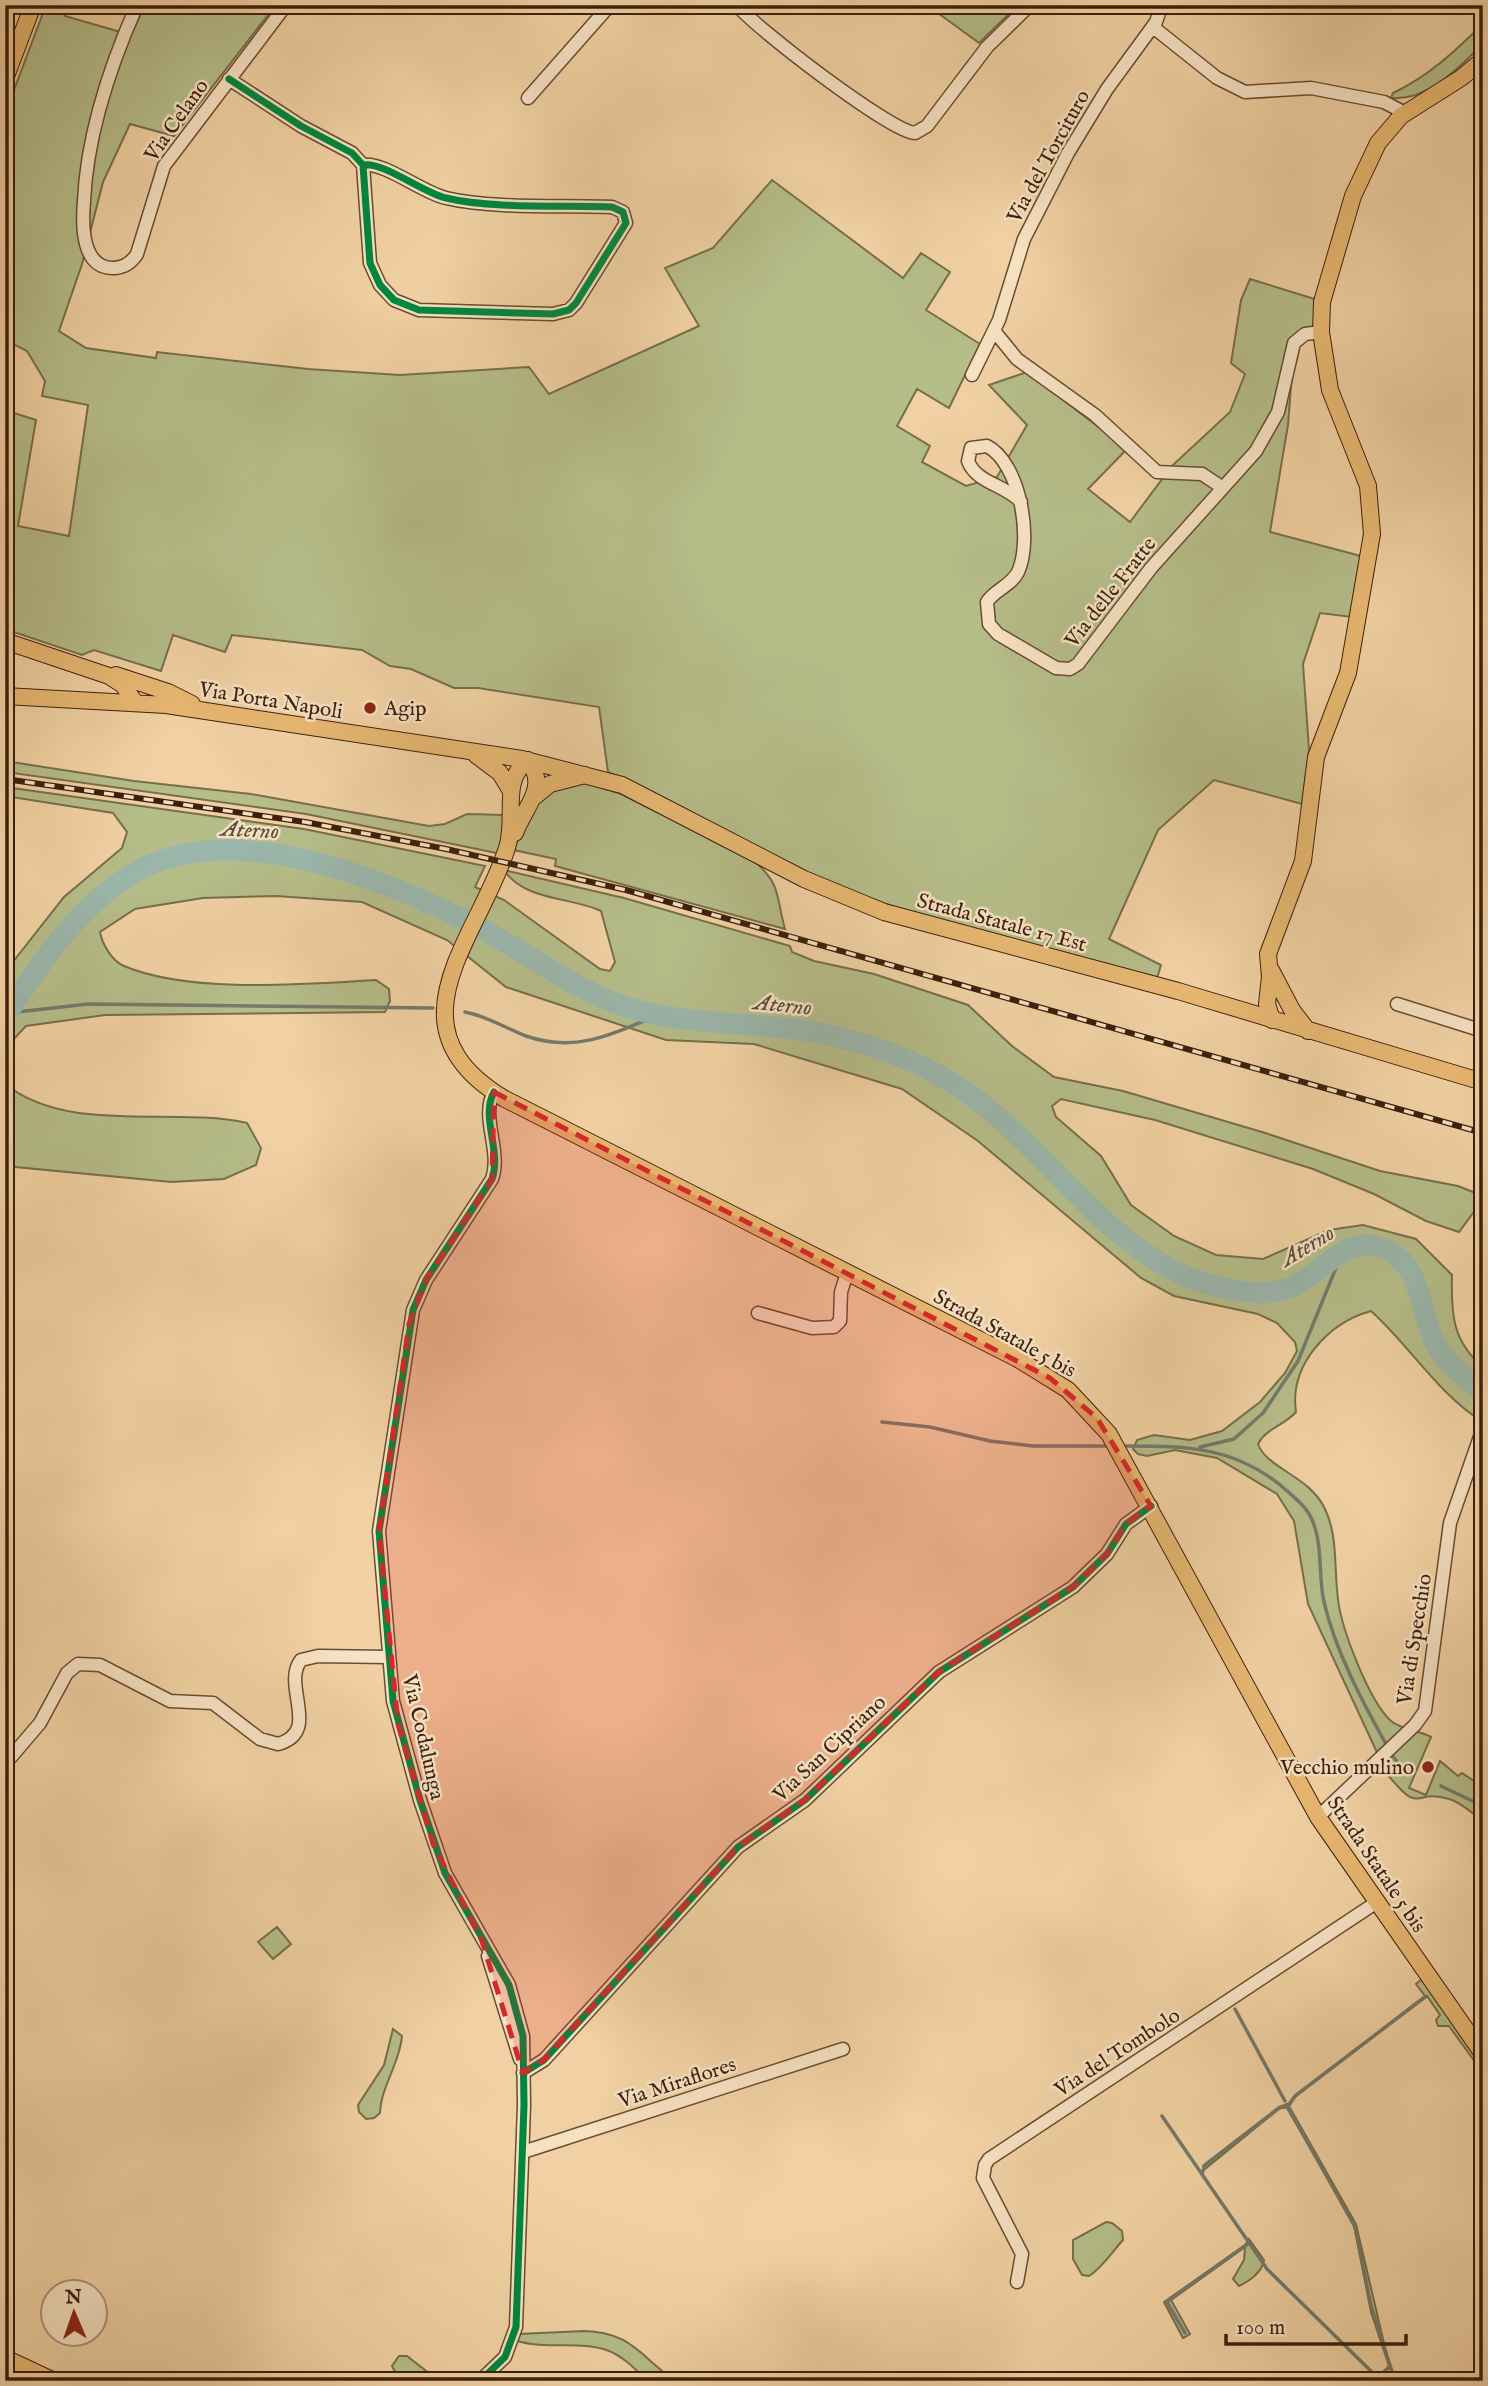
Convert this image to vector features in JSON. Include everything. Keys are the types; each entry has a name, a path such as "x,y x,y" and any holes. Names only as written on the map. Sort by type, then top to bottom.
{"main road":[{"path":"5,79 33,5"},
{"path":"1284,997 1284,1010 1272,1020 1267,1010 1269,952 1303,861 1319,746 1351,660 1371,534 1370,494 1334,403 1321,332 1324,293 1360,179 1378,143 1405,113 1461,78 1483,60"},
{"path":"5,641 175,695 200,710"},
{"path":"110,700 121,692 127,681"},
{"path":"127,681 142,691 134,701"},
{"name":"Via Porta Napoli","path":"5,696 134,701 528,760"},
{"path":"471,751 497,770 511,793"},
{"name":"Strada Statale 17 Est","path":"528,760 590,774 659,802 804,879 884,912 1241,1010 1483,1082"},
{"name":"Strada Statale 5 bis","path":"486,899 509,841 513,818 513,775 528,760 538,781 532,799 486,899 456,960 444,1003 448,1031 461,1059 494,1092 1018,1359 1068,1390 1084,1404 1109,1434 1151,1506 1318,1817 1478,2043 1483,2054"},
{"path":"532,799 558,780 590,774"},
{"path":"1270,968 1284,997 1308,1031"},
{"path":"1241,1010 1256,1007 1268,992"},
{"path":"5,2358 54,2381"}],"street":[{"name":"Via Celano","path":"137,5 104,92 85,181 86,243 98,264 120,267 137,254 164,166 283,6"},
{"path":"528,98 610,5"},
{"path":"737,5 861,104 901,130 915,134 927,126 987,47 1030,5"},
{"name":"Via del Torcituro","path":"972,375 995,332 1017,269 1024,239 1066,156 1107,89 1153,27 1158,18 1158,5"},
{"path":"1153,27 1217,78 1245,92 1311,88 1384,102 1405,113"},
{"path":"229,79 301,126 352,153 363,165 372,270 388,295 413,309 553,314 565,312 576,303 626,223 623,212 612,207 446,198 376,165 363,165"},
{"path":"995,332 1017,359 1096,415 1157,472 1202,474 1223,488"},
{"name":"Via delle Fratte","path":"1021,502 974,471 968,461 971,448 982,445 1000,454 1009,467 1021,502 1023,547 1020,566 1012,580 989,598 986,615 998,634 1056,668 1066,670 1078,664 1151,568 1256,452 1269,433 1282,398 1294,343 1305,334 1321,332"},
{"path":"1397,1004 1483,1031"},
{"name":"Via Codalunga","path":"480,2381 500,2364 515,2335 523,2152 523,2073 488,1958 475,1926 445,1873 427,1825 398,1724 389,1657 379,1531 395,1444 410,1324 426,1280 492,1180 496,1163 490,1107 494,1092"},
{"path":"758,1314 812,1328 834,1328 841,1321 841,1292 847,1273"},
{"name":"Via di Specchio","path":"1318,1817 1415,1725 1424,1711 1450,1523 1483,1428"},
{"name":"Via San Cipriano","path":"523,2073 544,2060 738,1847 812,1793 902,1704 939,1672 1073,1587 1107,1554 1129,1520 1151,1506"},
{"path":"5,1764 37,1727 65,1676 78,1664 100,1665 175,1702 213,1703 260,1739 278,1744 292,1737 300,1723 294,1676 301,1660 318,1656 389,1657"},
{"name":"Via del Tombolo","path":"1017,2282 1022,2254 983,2178 989,2159 1377,1902"},
{"name":"Via Miraflores","path":"523,2152 842,2049"}],"highlighted area":[{"path":"494,1092 1050,1378 1097,1418 1151,1506 1126,1524 1107,1554 1073,1587 939,1672 805,1800 738,1847 544,2060 523,2073 482,1941 433,1844 398,1724 379,1531 409,1324 426,1280 492,1179"}],"green space":[{"path":"46,5 66,5 65,16 131,35 145,5 263,5 271,11 174,136 130,124 103,182 82,264 59,331 86,348 156,358 157,352 308,369 400,375 529,367 549,394 699,326 665,268 713,248 772,180 903,278 921,253 950,272 926,310 980,344 949,408 917,389 897,426 930,446 922,462 966,486 997,477 1027,425 989,385 1027,372 1127,449 1088,489 1130,522 1172,466 1230,412 1245,374 1231,363 1241,300 1250,279 1318,300 1316,327 1295,335 1288,425 1270,532 1361,556 1352,617 1320,613 1303,664 1309,750 1302,804 1214,780 1158,830 1109,939 1161,965 1157,978 903,910 821,879 767,853 662,797 608,772 599,707 478,688 454,688 411,669 390,666 362,650 232,635 225,652 173,635 161,671 94,650 82,655 5,629 5,410 36,420 18,526 69,536 88,405 42,396 45,381 27,351 5,340 5,114"},
{"path":"927,5 1018,5 979,43"},
{"path":"1483,24 1483,44 1442,81 1418,94 1391,98 1393,93 1441,62"},
{"path":"5,761 134,781 251,794 429,826 445,824 467,814 506,815 534,807 549,790 583,782 621,794 752,859 773,883 785,929 555,866 556,859 513,850 511,856 306,814 5,772"},
{"path":"5,787 304,829 485,866 475,887 504,900 600,969 610,971 615,962 601,911 524,888 504,870 624,898 790,946 792,952 814,961 874,974 968,1005 1012,1046 1054,1077 1123,1091 1262,1132 1380,1171 1458,1186 1483,1196 1483,1209 1473,1213 1459,1232 1426,1221 1374,1194 1313,1169 1155,1120 1061,1099 1052,1106 1056,1117 1101,1156 1131,1205 1174,1236 1216,1255 1263,1259 1329,1230 1363,1225 1416,1239 1452,1275 1453,1314 1459,1336 1483,1367 1483,1422 1452,1398 1371,1311 1340,1325 1315,1348 1299,1378 1295,1395 1296,1412 1265,1434 1258,1444 1270,1460 1309,1488 1325,1509 1334,1541 1340,1612 1357,1663 1374,1698 1391,1721 1431,1737 1409,1788 1426,1795 1440,1761 1458,1776 1462,1773 1483,1787 1483,1821 1449,1799 1429,1796 1412,1798 1387,1774 1308,1604 1294,1521 1277,1494 1217,1458 1175,1450 1147,1456 1138,1454 1133,1449 1137,1440 1154,1435 1190,1440 1222,1431 1260,1402 1285,1373 1297,1351 1295,1342 1277,1323 1258,1314 1174,1296 1141,1278 978,1141 902,1089 754,1044 666,1040 506,987 447,940 362,902 276,896 203,898 135,909 100,932 108,952 120,964 151,975 181,981 248,985 376,980 389,989 390,1001 385,1012 105,1015 26,1026 11,1042 5,1055 5,972 64,897 122,848 127,832 113,813 5,796"},
{"path":"5,1084 31,1100 59,1109 90,1114 187,1117 247,1123 261,1148 256,1165 224,1179 171,1182 5,1166"},
{"path":"277,1927 291,1944 273,1959 258,1942"},
{"path":"1422,1979 1483,2065 1483,2073 1449,2026 1438,2026 1436,2020 1440,2015 1427,1996 1296,2096 1289,2106 1356,2224 1390,2369 1371,2312 1354,2225 1287,2108 1280,2108 1205,2169 1203,2166 1279,2107 1290,2103 1295,2096 1425,1996 1416,1984"},
{"path":"393,2029 402,2036 398,2056 384,2093 380,2113 374,2118 366,2119 359,2112 358,2105 384,2065"},
{"path":"1106,2222 1122,2231 1123,2240 1094,2273 1089,2276 1082,2275 1073,2259 1073,2240"},
{"path":"1249,2239 1264,2260 1251,2279 1239,2286 1233,2279 1244,2260 1245,2247 1171,2300 1190,2334 1183,2338 1164,2302 1245,2245"},
{"path":"600,2332 624,2341 675,2381 648,2381 620,2357 599,2348 517,2341 519,2334"},
{"path":"399,2356 407,2356 439,2381 400,2381 392,2366"}],"waterway":[{"name":"Aterno","path":"5,1017 47,957 78,919 95,902 134,873 174,857 219,850 266,853 314,862 407,893 504,942 590,992 627,1007 682,1019 820,1033 905,1058 944,1078 977,1100 1008,1126 1124,1237 1155,1260 1190,1278 1228,1289 1269,1292 1294,1286 1348,1249 1373,1245 1387,1250 1399,1258 1414,1278 1429,1329 1438,1349 1483,1392"},
{"path":"8,1013 88,1004 433,1008"},
{"path":"465,1012 526,1036 561,1043 608,1035 657,1015"},
{"path":"1200,1447 1234,1439 1263,1413 1298,1361 1338,1263 1355,1246"},
{"path":"882,1422 930,1427 990,1441 1033,1446 1106,1446"},
{"path":"1126,1446 1191,1449 1230,1457 1268,1476 1305,1508 1316,1532 1322,1592 1335,1638 1359,1693 1386,1744"},
{"path":"1392,1755 1406,1774"},
{"path":"1441,1786 1483,1806"},
{"path":"1202,2174 1205,2165 1279,2108 1288,2106 1295,2096 1425,1997"},
{"path":"1235,2009 1285,2101"},
{"path":"1287,2105 1355,2227 1371,2306 1395,2381"},
{"path":"1162,2116 1267,2269 1378,2378 1390,2366"},
{"path":"1185,2333 1167,2302 1249,2243"}],"railway":[{"path":"5,779 305,822 446,849 626,890 1483,1133"}],"cycle path":[{"path":"229,79 301,126 352,153 363,165 392,172 437,195 485,204 612,207 623,212 626,223 569,310 553,314 419,310 394,300 380,285 370,263 363,165"},
{"path":"480,2381 505,2357 516,2327 524,2105 523,2036 509,1985 445,1873 420,1800 393,1701 379,1531 413,1310 426,1280 492,1179 495,1157 489,1112 494,1092"},
{"path":"523,2073 544,2060 738,1847 805,1800 939,1672 1073,1587 1107,1554 1126,1524 1151,1506"}],"place":[{"name":"Agip","path":"370,708"},
{"name":"Vecchio mulino","path":"1428,1767"}]}
